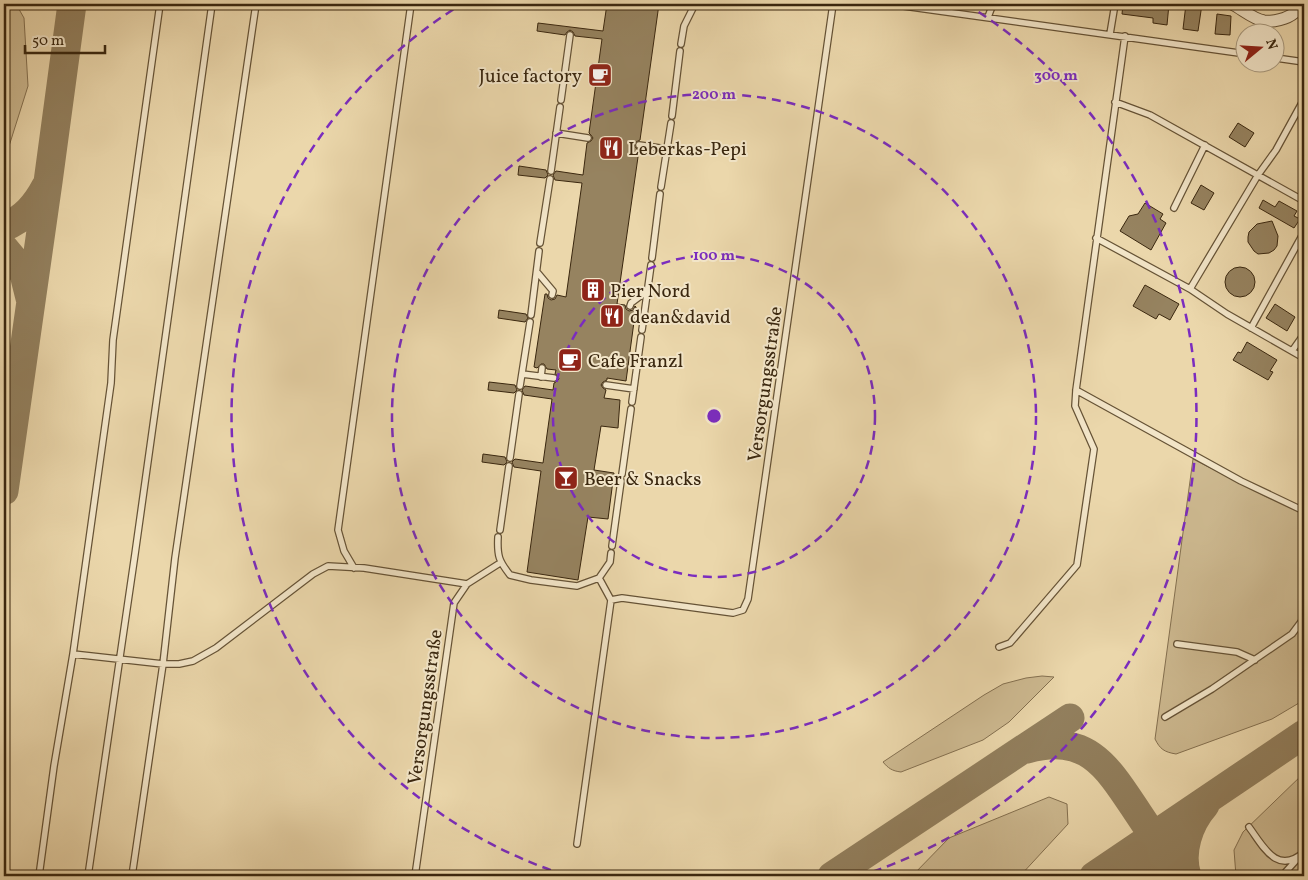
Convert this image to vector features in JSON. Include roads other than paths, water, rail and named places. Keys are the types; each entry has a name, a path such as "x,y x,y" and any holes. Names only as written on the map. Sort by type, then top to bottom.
{"street":[{"path":"1232,4 1265,21 1286,17 1294,13 1302,4"}],"lane":[{"path":"39,876 54,766 73,654 111,383 113,340 160,4"},
{"path":"88,876 212,4"},
{"path":"132,876 163,664 175,558 256,4"},
{"path":"354,568 344,551 338,530 411,4"},
{"path":"672,116 684,26 695,4"},
{"name":"Versorgungsstraße","path":"611,600 622,598 733,613 743,610 748,599 833,4"},
{"path":"889,4 1236,53"},
{"path":"988,18 993,4"},
{"path":"1110,34 1115,4"},
{"path":"561,100 570,35"},
{"path":"999,647 1010,643 1077,565 1094,449 1075,406 1076,390 1124,36"},
{"path":"1286,59 1304,62"},
{"path":"1190,289 1258,175 1276,150 1304,99"},
{"path":"1115,102 1150,115 1304,201"},
{"path":"551,171 560,107"},
{"path":"661,187 671,123"},
{"path":"556,133 588,138"},
{"path":"639,145 667,149"},
{"path":"1174,208 1205,145"},
{"path":"540,243 550,179"},
{"path":"652,258 660,194"},
{"path":"1252,328 1304,232"},
{"path":"1096,238 1190,289 1227,314 1304,358"},
{"path":"531,315 539,251"},
{"path":"642,330 651,265"},
{"path":"537,272 553,291 552,295"},
{"path":"630,306 631,303 648,291"},
{"path":"520,386 530,322"},
{"path":"1292,351 1304,334"},
{"path":"632,402 641,337"},
{"path":"541,377 542,368"},
{"path":"522,374 554,378"},
{"path":"620,380 620,387"},
{"path":"606,386 634,389"},
{"path":"1076,390 1241,481 1304,511"},
{"path":"510,458 519,394"},
{"path":"622,474 631,409"},
{"path":"500,530 509,466"},
{"path":"612,546 621,481"},
{"path":"498,537 497,548 500,563 510,576 531,580 577,586 599,578 610,562 611,553"},
{"name":"Versorgungsstraße","path":"415,876 454,603 467,584 500,563"},
{"path":"73,654 163,664 179,664 193,661 208,652 313,574 328,566 467,584"},
{"path":"578,844 611,600 599,578"},
{"path":"1165,717 1212,689 1292,634 1304,618"},
{"path":"1177,644 1237,652 1255,660"},
{"path":"1249,827 1269,854 1277,860 1286,861 1294,859 1303,853"},
{"path":"1282,876 1303,853"}],"place":[{"name":"Juice factory","path":"600,75"},
{"name":"Leberkas-Pepi","path":"611,148"},
{"name":"Pier Nord","path":"593,290"},
{"name":"dean&david","path":"612,316"},
{"name":"Cafe Franzl","path":"570,360"},
{"name":"Beer & Snacks","path":"566,478"}]}
